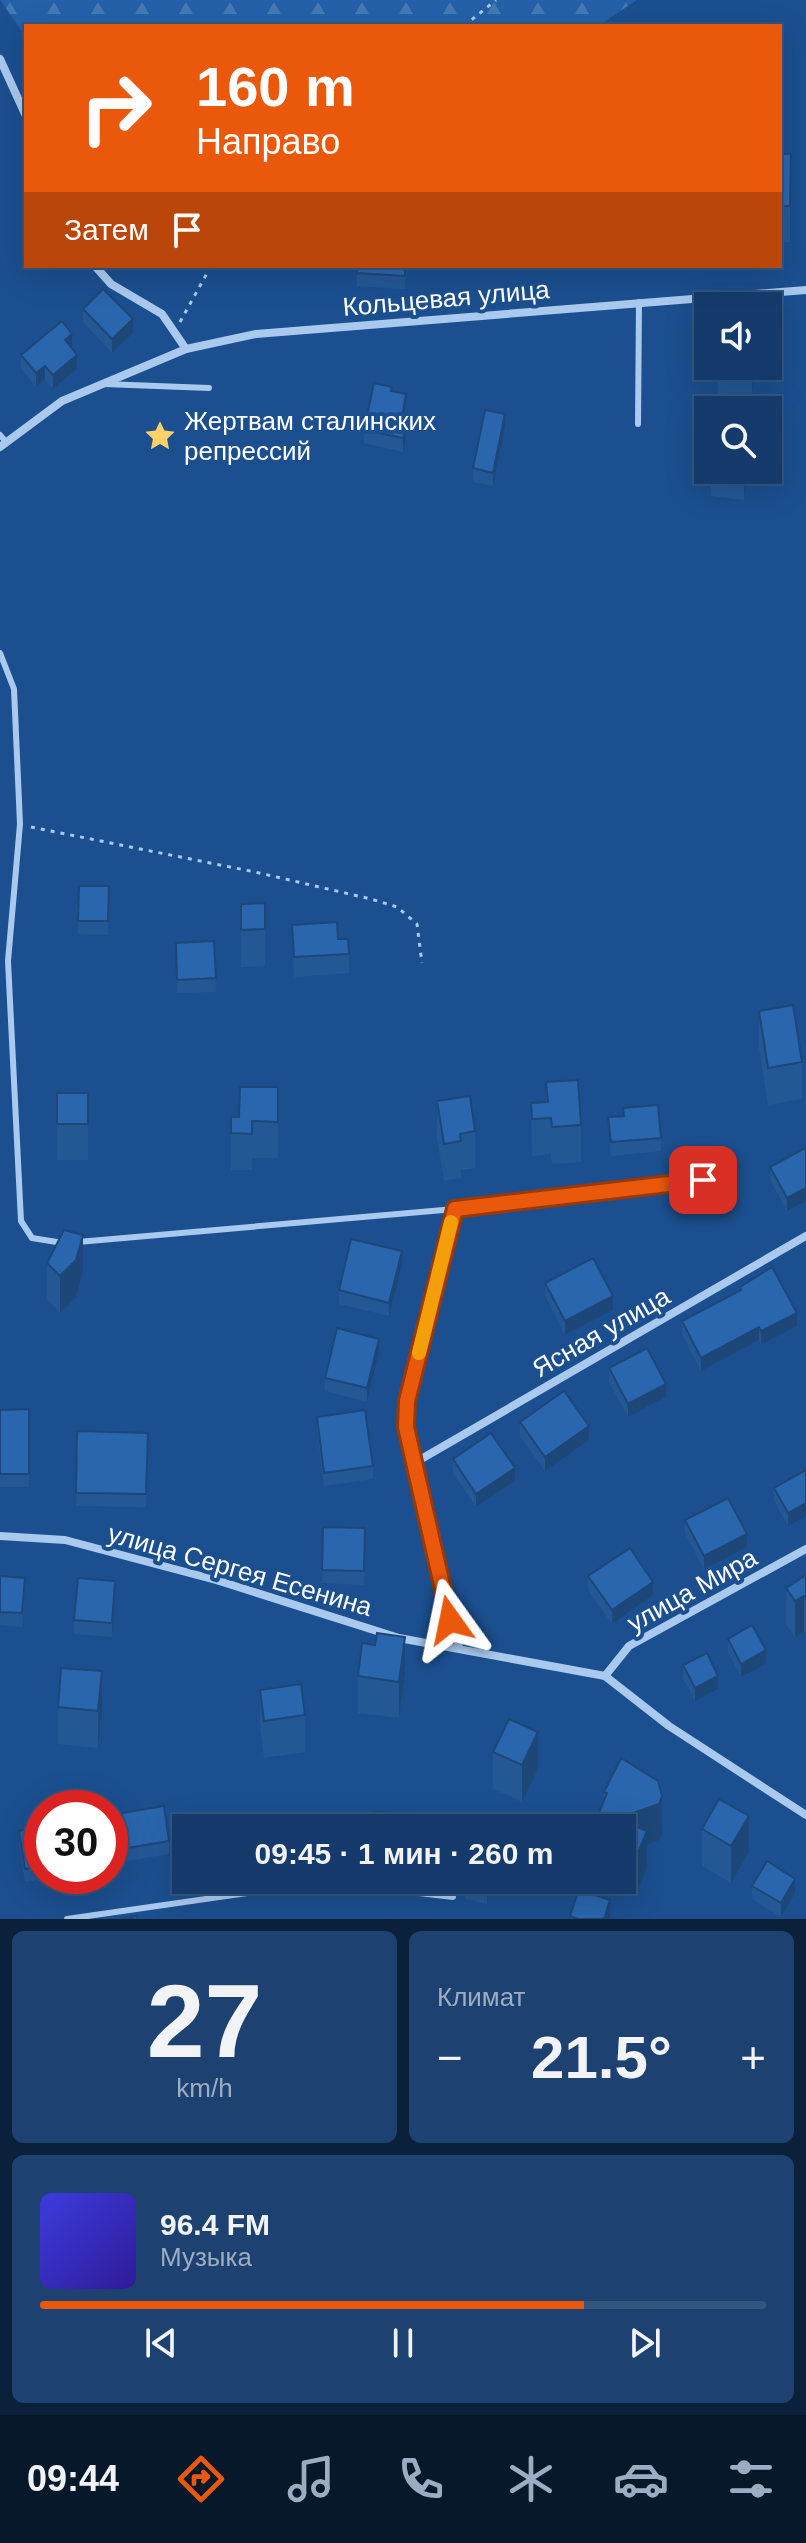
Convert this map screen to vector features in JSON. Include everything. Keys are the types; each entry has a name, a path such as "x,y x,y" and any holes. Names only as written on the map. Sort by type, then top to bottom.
{"street":[{"path":"0,59 24,112"},
{"path":"97,268 111,284 162,314 186,349"},
{"name":"Кольцевая улица","path":"2,441 62,401 102,384 186,349 256,334 806,290"},
{"path":"455,1209 407,1401 406,1427 459,1647"},
{"name":"Ясная улица","path":"416,1462 806,1236"},
{"name":"улица Сергея Есенина","path":"0,1536 65,1540 216,1580 399,1638 605,1676 669,1726 806,1815"},
{"name":"улица Мира","path":"605,1676 629,1646 806,1549"}],"lane":[{"path":"638,424 639,302"},
{"path":"102,384 209,388"},
{"path":"0,653 14,689 20,824 9,997 21,1221 32,1238 55,1244 98,1241 455,1209 703,1180"},
{"path":"67,1919 324,1882 453,1897"}],"path":[{"path":"466,24 496,0"},
{"path":"174,332 210,268"},
{"path":"20,824 255,872 397,907 417,924 422,963"}],"green space":[{"path":"0,0 637,0 601,24 24,24 24,34"}],"building":[{"path":"782,154 791,154 790,206 782,206"},
{"path":"357,268 405,268 405,276 357,273"},
{"path":"103,289 133,319 112,339 83,309"},
{"path":"62,321 72,334 65,340 77,355 53,375 45,366 36,373 21,355"},
{"path":"374,383 406,394 402,417 407,418 403,438 364,430"},
{"path":"485,410 505,414 493,473 473,468"},
{"path":"79,886 109,886 108,921 78,921"},
{"path":"265,903 265,929 241,930 241,904"},
{"path":"337,922 338,939 348,939 349,954 294,957 292,925"},
{"path":"214,941 216,978 177,980 176,943"},
{"path":"793,1005 802,1062 768,1068 759,1011"},
{"path":"578,1080 581,1125 552,1127 551,1118 532,1119 531,1103 548,1102 546,1082"},
{"path":"240,1087 278,1087 278,1122 252,1121 252,1134 231,1133 231,1117 239,1117"},
{"path":"57,1093 88,1093 88,1124 57,1124"},
{"path":"470,1096 475,1131 460,1134 461,1141 444,1144 437,1101"},
{"path":"658,1105 661,1138 611,1142 608,1117 624,1116 623,1108"},
{"path":"805,1148 806,1188 787,1198 770,1167"},
{"path":"64,1230 83,1235 76,1260 60,1276 47,1263"},
{"path":"351,1239 402,1251 389,1303 339,1290"},
{"path":"593,1258 613,1296 565,1321 545,1283"},
{"path":"772,1267 797,1313 761,1331 759,1327 701,1358 682,1321 741,1290 740,1287"},
{"path":"337,1328 379,1339 367,1388 325,1378"},
{"path":"647,1348 666,1384 628,1404 609,1368"},
{"path":"564,1391 589,1426 545,1457 520,1422"},
{"path":"29,1409 29,1474 0,1474 0,1410"},
{"path":"365,1410 373,1466 324,1473 317,1417"},
{"path":"77,1431 148,1433 146,1494 76,1493"},
{"path":"491,1433 515,1468 476,1494 453,1459"},
{"path":"806,1470 806,1503 788,1513 774,1488"},
{"path":"728,1498 747,1534 704,1556 685,1520"},
{"path":"323,1527 365,1528 364,1571 322,1570"},
{"path":"630,1548 653,1582 612,1610 588,1576"},
{"path":"806,1575 806,1599 804,1596 795,1601 786,1588"},
{"path":"0,1576 25,1578 22,1613 0,1612"},
{"path":"78,1578 115,1581 112,1623 74,1620"},
{"path":"752,1625 766,1650 741,1664 728,1639"},
{"path":"377,1633 405,1637 399,1682 358,1676 362,1643 375,1645"},
{"path":"707,1653 718,1676 695,1688 683,1665"},
{"path":"61,1668 102,1671 98,1711 58,1707"},
{"path":"301,1684 305,1715 264,1721 260,1690"},
{"path":"509,1719 538,1732 522,1765 493,1752"},
{"path":"621,1758 658,1781 662,1796 659,1804 630,1814 599,1814 607,1793 604,1792"},
{"path":"719,1799 749,1816 731,1846 702,1829"},
{"path":"164,1806 169,1841 128,1848 128,1812"},
{"path":"373,1812 415,1813 415,1814"},
{"path":"636,1827 647,1831 636,1852"},
{"path":"24,1830 24,1863 19,1831"},
{"path":"767,1861 795,1879 781,1903 752,1886"},
{"path":"578,1894 591,1894 610,1900 604,1919 570,1916"}],"slow traffic":[{"path":"419,1353 451,1222"}],"place":[{"name":"Жертвам сталинских репрессий","path":"160,436"}],"route":[{"path":"450,1620 406,1427 407,1401 455,1209 703,1180"}]}
